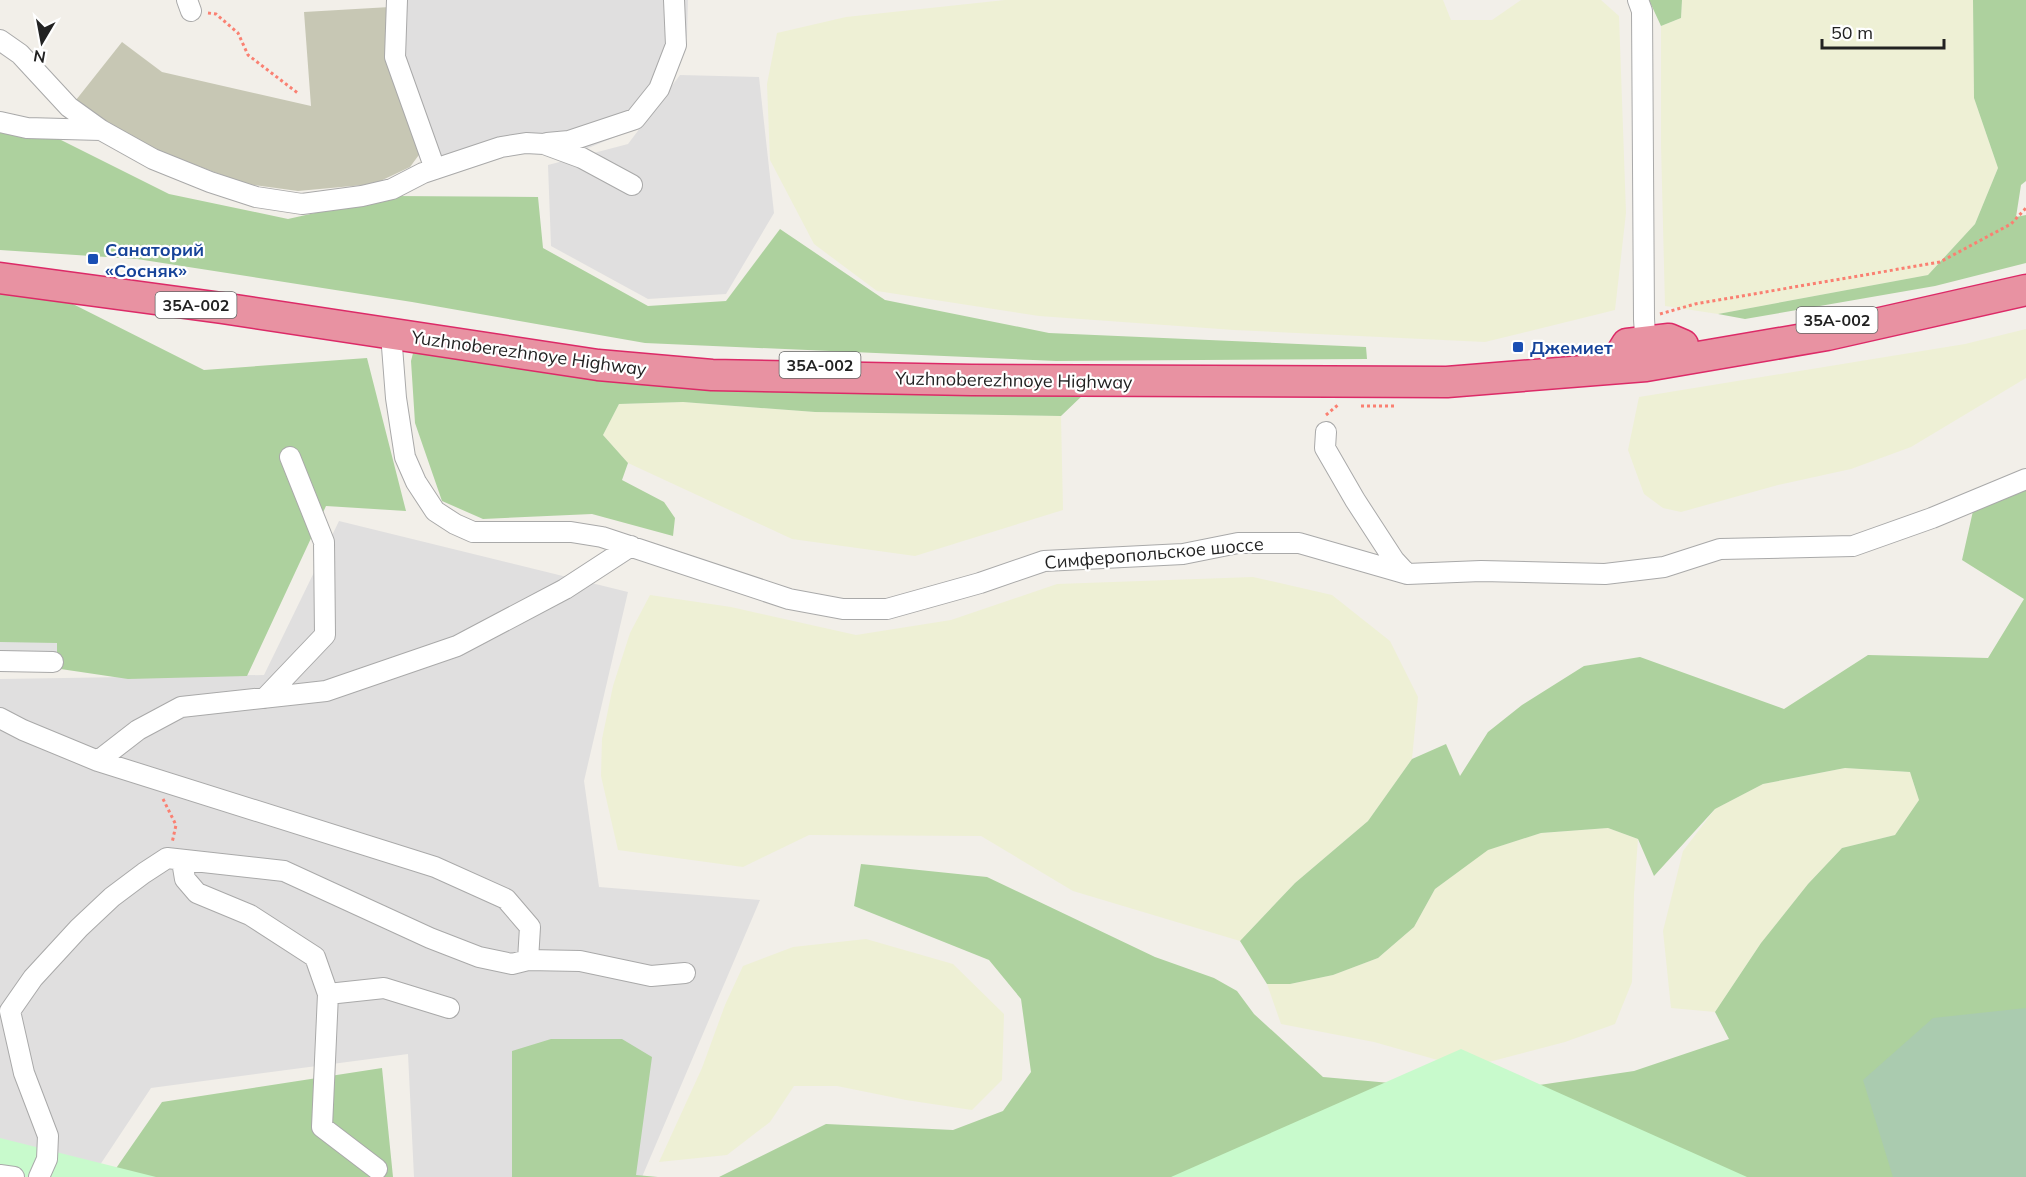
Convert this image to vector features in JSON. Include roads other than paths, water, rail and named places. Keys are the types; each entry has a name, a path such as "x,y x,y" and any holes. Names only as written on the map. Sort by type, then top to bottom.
{"highway":[{"name":"Yuzhnoberezhnoye Highway","path":"0,266 222,294 600,352 715,363 974,369 1436,368 1540,361 1641,344 1690,351 1827,335 2026,290"},
{"name":"Yuzhnoberezhnoye Highway","path":"0,278 597,365 712,375 983,380 1448,382 1646,366 1690,351 1844,319 2026,276"},
{"path":"1587,370 1594,362 1641,344"}],"street":[{"path":"396,0 395,57 435,169"},
{"path":"0,40 20,54 69,107 101,130 153,159 210,182 256,197 302,204 362,196 392,189 423,172 501,147 569,141 635,119 659,89 676,45 674,0"},
{"path":"1638,0 1642,10 1641,344"},
{"path":"0,122 27,128 101,130"},
{"path":"544,144 582,158 632,185"},
{"name":"Симферопольское шоссе","path":"391,334 405,457 416,482 435,511 455,524 473,532 571,532 602,537 789,599 843,609 887,609 980,583 1044,561 1183,554 1238,543 1299,543 1407,574 1481,571 1605,574 1664,567 1720,549 1853,546 1932,518 2026,479"},
{"path":"1326,432 1325,448 1394,560 1407,574"},
{"path":"265,698 325,635 324,542 290,457"},
{"path":"98,761 138,730 181,707 326,691 457,646 565,589 631,546"},
{"path":"0,661 53,662"},
{"path":"0,718 98,761 435,867 506,899 530,927 528,960"},
{"path":"174,859 185,879 197,893 250,915 315,957 328,994 322,1127 377,1169"},
{"path":"39,1177 47,1159 48,1136 24,1073 10,1011 33,978 79,928 112,897 174,859 284,871 430,938 479,957 512,964 528,960 580,961 651,976 685,973"},
{"path":"328,994 384,988 449,1008"},
{"path":"0,1175 14,1177"}],"place":[{"name":"Санаторий «Сосняк»","path":"93,259"},
{"name":"Джемиет","path":"1518,347"}]}
